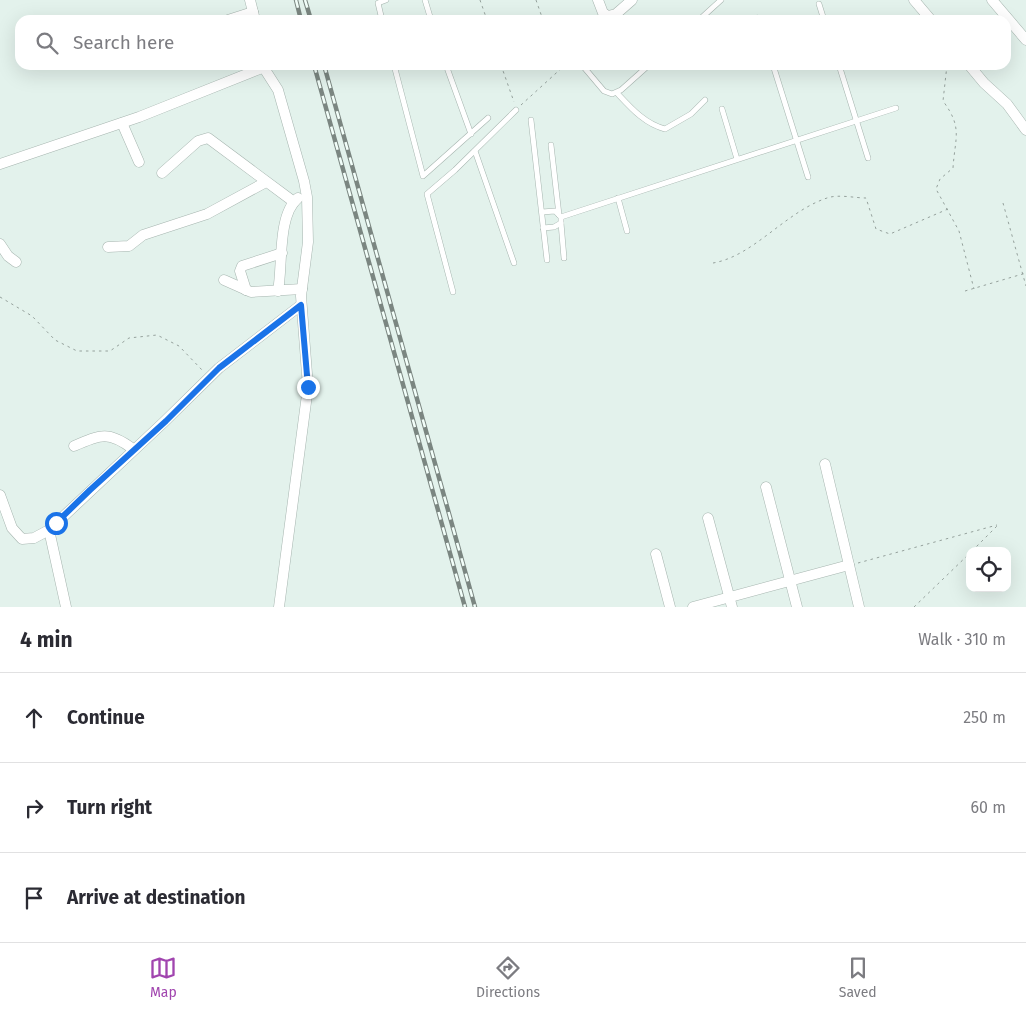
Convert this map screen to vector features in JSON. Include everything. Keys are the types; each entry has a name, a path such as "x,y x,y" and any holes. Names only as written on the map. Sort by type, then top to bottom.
{"street":[{"path":"250,0 254,15"},
{"path":"598,0 604,15"},
{"path":"614,15 632,0"},
{"path":"914,0 927,15"},
{"path":"992,0 1005,15"},
{"path":"1011,22 1026,40"},
{"path":"0,164 122,123 252,70"},
{"path":"265,70 278,90 305,192 308,242 301,305 308,387 278,607"},
{"path":"972,70 1007,104 1026,130"},
{"path":"122,123 138,162"},
{"path":"162,173 198,140 208,138 294,202"},
{"path":"108,247 129,246 143,236 207,214 266,182"},
{"path":"278,291 285,221 294,202 305,192"},
{"path":"0,244 8,256 16,262"},
{"path":"246,290 240,271 242,266 282,253"},
{"path":"224,280 246,290 258,292 302,289"},
{"path":"0,495 12,528 22,539 34,538 49,530 166,421 209,376 245,346 301,305"},
{"path":"74,446 104,435 119,438 134,449"},
{"path":"825,464 859,607"},
{"path":"766,488 797,607"},
{"path":"708,518 731,602"},
{"path":"49,530 66,607"},
{"path":"656,554 670,607"},
{"path":"693,607 731,602 790,581 849,565"}],"lane":[{"path":"381,15 378,3 386,0"},
{"path":"425,0 430,15"},
{"path":"704,15 721,0"},
{"path":"819,4 822,15"},
{"path":"395,70 424,176 488,118"},
{"path":"448,70 471,134"},
{"path":"586,70 604,91 617,93 639,115 656,127 666,129 690,114 705,100"},
{"path":"617,93 643,70"},
{"path":"775,70 808,177"},
{"path":"841,70 868,158"},
{"path":"560,216 896,108"},
{"path":"722,109 737,159"},
{"path":"453,292 427,194 475,151 516,110"},
{"path":"531,120 547,260"},
{"path":"551,145 564,258"},
{"path":"475,151 514,263"},
{"path":"618,198 627,232"},
{"path":"542,212 555,211 560,216"},
{"path":"543,228 554,227 561,223"}],"path":[{"path":"480,0 485,15"},
{"path":"536,0 542,15"},
{"path":"504,70 516,110 560,70"},
{"path":"946,70 943,101 955,117 957,134 953,168 940,179 936,189 958,231 974,289"},
{"path":"713,263 728,260 795,212 829,197 866,198 876,229 890,234 948,209"},
{"path":"1003,203 1026,286"},
{"path":"965,291 1026,273"},
{"path":"0,297 32,316 55,340 77,351 101,352 115,348 128,338 157,334 179,346 209,376"},
{"path":"849,565 997,525 976,547"},
{"path":"914,607 966,557"}],"railway":[{"path":"296,0 300,15"},
{"path":"305,0 310,15"},
{"path":"315,70 465,607"},
{"path":"325,70 475,607"}],"route":[{"path":"56,523 127,455 166,421 202,383 245,346 301,305 308,387"}]}
